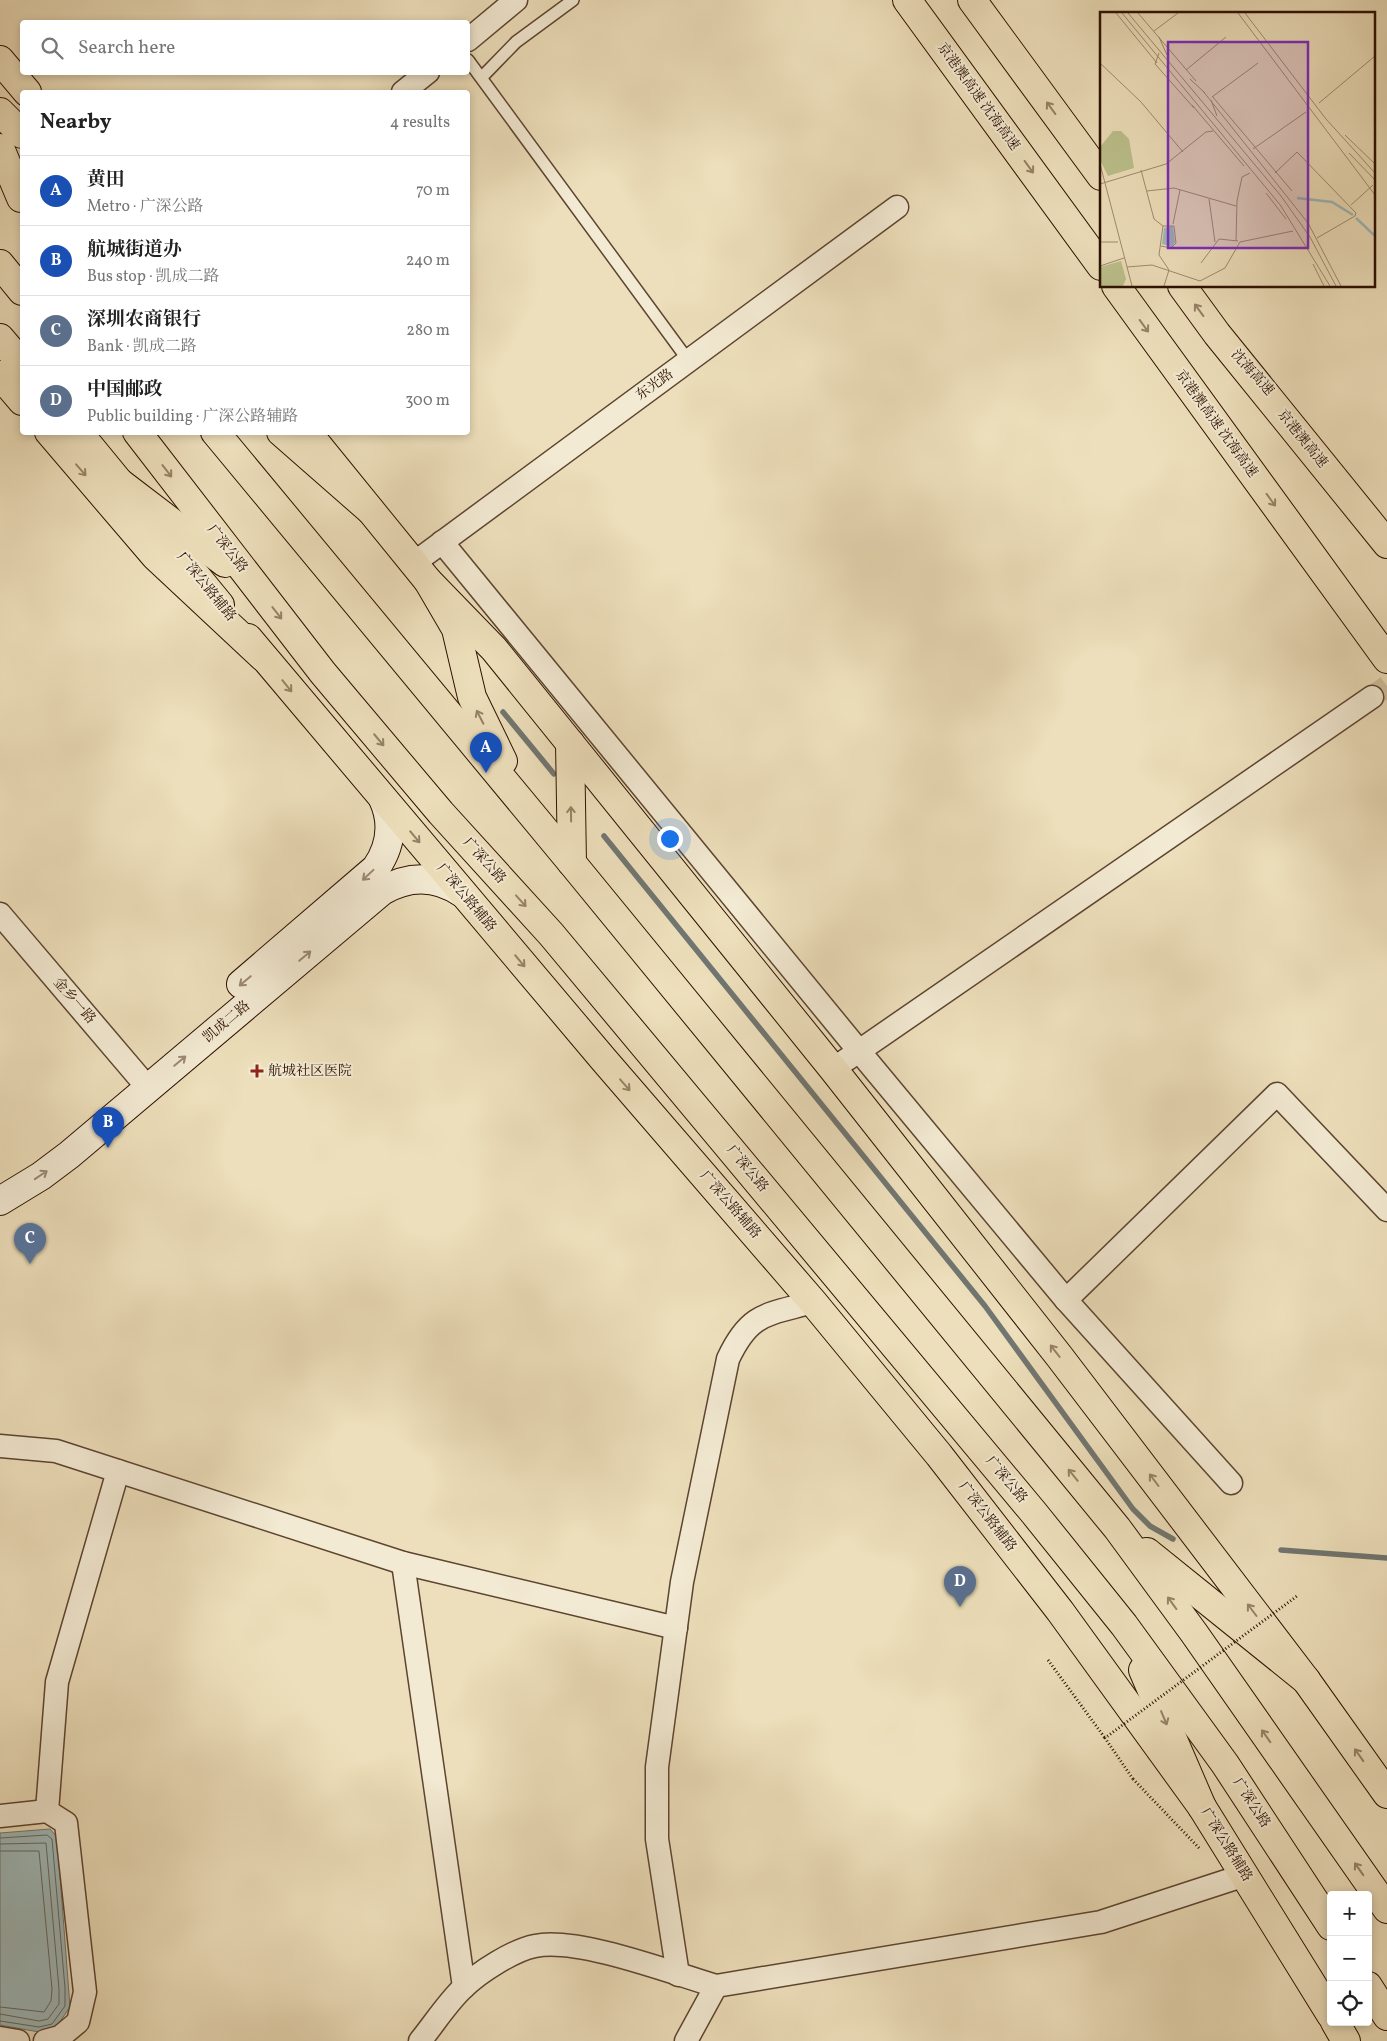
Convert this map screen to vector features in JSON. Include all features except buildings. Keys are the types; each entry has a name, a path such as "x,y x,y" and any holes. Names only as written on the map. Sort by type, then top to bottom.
{"main road":[{"name":"京港澳高速 沈海高速","path":"908,0 1100,265"},
{"path":"972,0 1100,175"},
{"path":"0,60 25,90"},
{"path":"0,112 20,132"},
{"path":"0,148 20,194"},
{"path":"0,174 20,197"},
{"path":"0,264 20,289"},
{"name":"京港澳高速 沈海高速","path":"1117,288 1317,563"},
{"path":"1183,288 1216,334"},
{"name":"沈海高速","path":"1216,334 1387,523"},
{"name":"京港澳高速","path":"1216,334 1387,544"},
{"path":"0,338 20,362"},
{"path":"0,375 20,399"},
{"path":"52,435 155,556 263,657"},
{"name":"广深公路辅路","path":"80,435 382,799 813,1302 939,1455 1060,1611 1202,1807 1327,2008"},
{"name":"广深公路","path":"139,435 322,673 441,813 551,934 1034,1513 1124,1625 1225,1764 1327,1920"},
{"path":"217,435 538,821 1117,1528 1199,1641 1387,1909"},
{"path":"284,435 370,510"},
{"path":"309,435 421,572 474,626 833,1069 1059,1356 1306,1680 1387,1794"},
{"path":"119,482 254,585"},
{"path":"1317,563 1387,640"},
{"path":"1317,563 1387,659"},
{"path":"421,572 456,628 466,681 477,711 538,821"},
{"path":"570,743 572,863"},
{"path":"1117,1528 1306,1680"},
{"path":"1124,1625 1202,1807"},
{"path":"1372,1992 1387,2016"},
{"path":"1337,2026 1346,2041"}],"street":[{"path":"470,38 516,0"},
{"path":"406,90 424,75"},
{"name":"东光路","path":"421,572 442,542 897,207"},
{"path":"442,542 859,1051 1066,1300 1231,1483"},
{"path":"833,1069 1372,697"},
{"name":"凯成二路","path":"0,1200 41,1176 69,1155 142,1081 376,868 386,850 390,829 387,810 382,799"},
{"name":"凯成二路","path":"0,1181 142,1081 382,891 399,882 426,878 444,882 462,893"},
{"name":"金乡一路","path":"0,914 142,1081"},
{"path":"1066,1300 1277,1094 1387,1210"},
{"path":"678,1975 657,1838 657,1767 682,1582 728,1359 737,1340 747,1326 763,1316 813,1302"},
{"path":"0,1446 56,1451 403,1563 676,1628"},
{"path":"47,1811 57,1682 118,1470"},
{"path":"403,1563 464,1987"},
{"path":"0,1816 47,1811 66,1824 86,1992 78,2022 60,2037 45,2041"},
{"path":"420,2041 464,1987 508,1957 535,1946 556,1945 589,1949 716,1986 1101,1922 1245,1875"},
{"path":"686,2041 716,1986"},
{"path":"0,2038 18,2041"}],"lane":[{"path":"482,77 516,42 573,0"},
{"path":"470,62 688,360"}],"path":[{"path":"1105,1738 1297,1596"},
{"path":"1048,1660 1133,1779 1203,1852"}],"water":[{"path":"50,1829 57,1837 70,2007 55,2029 39,2032 0,2025 0,1833"}],"waterway":[{"path":"503,712 554,774"},
{"path":"604,836 985,1306 1133,1509 1150,1526 1173,1539"},
{"path":"1281,1550 1387,1558"}],"tunnel":[{"path":"1372,697 1387,686"}],"place":[{"name":"黄田","path":"486,773"},
{"name":"航城社区医院","path":"257,1071"},
{"name":"航城街道办","path":"108,1148"},
{"name":"深圳农商银行","path":"30,1264"},
{"name":"中国邮政","path":"960,1607"}]}
